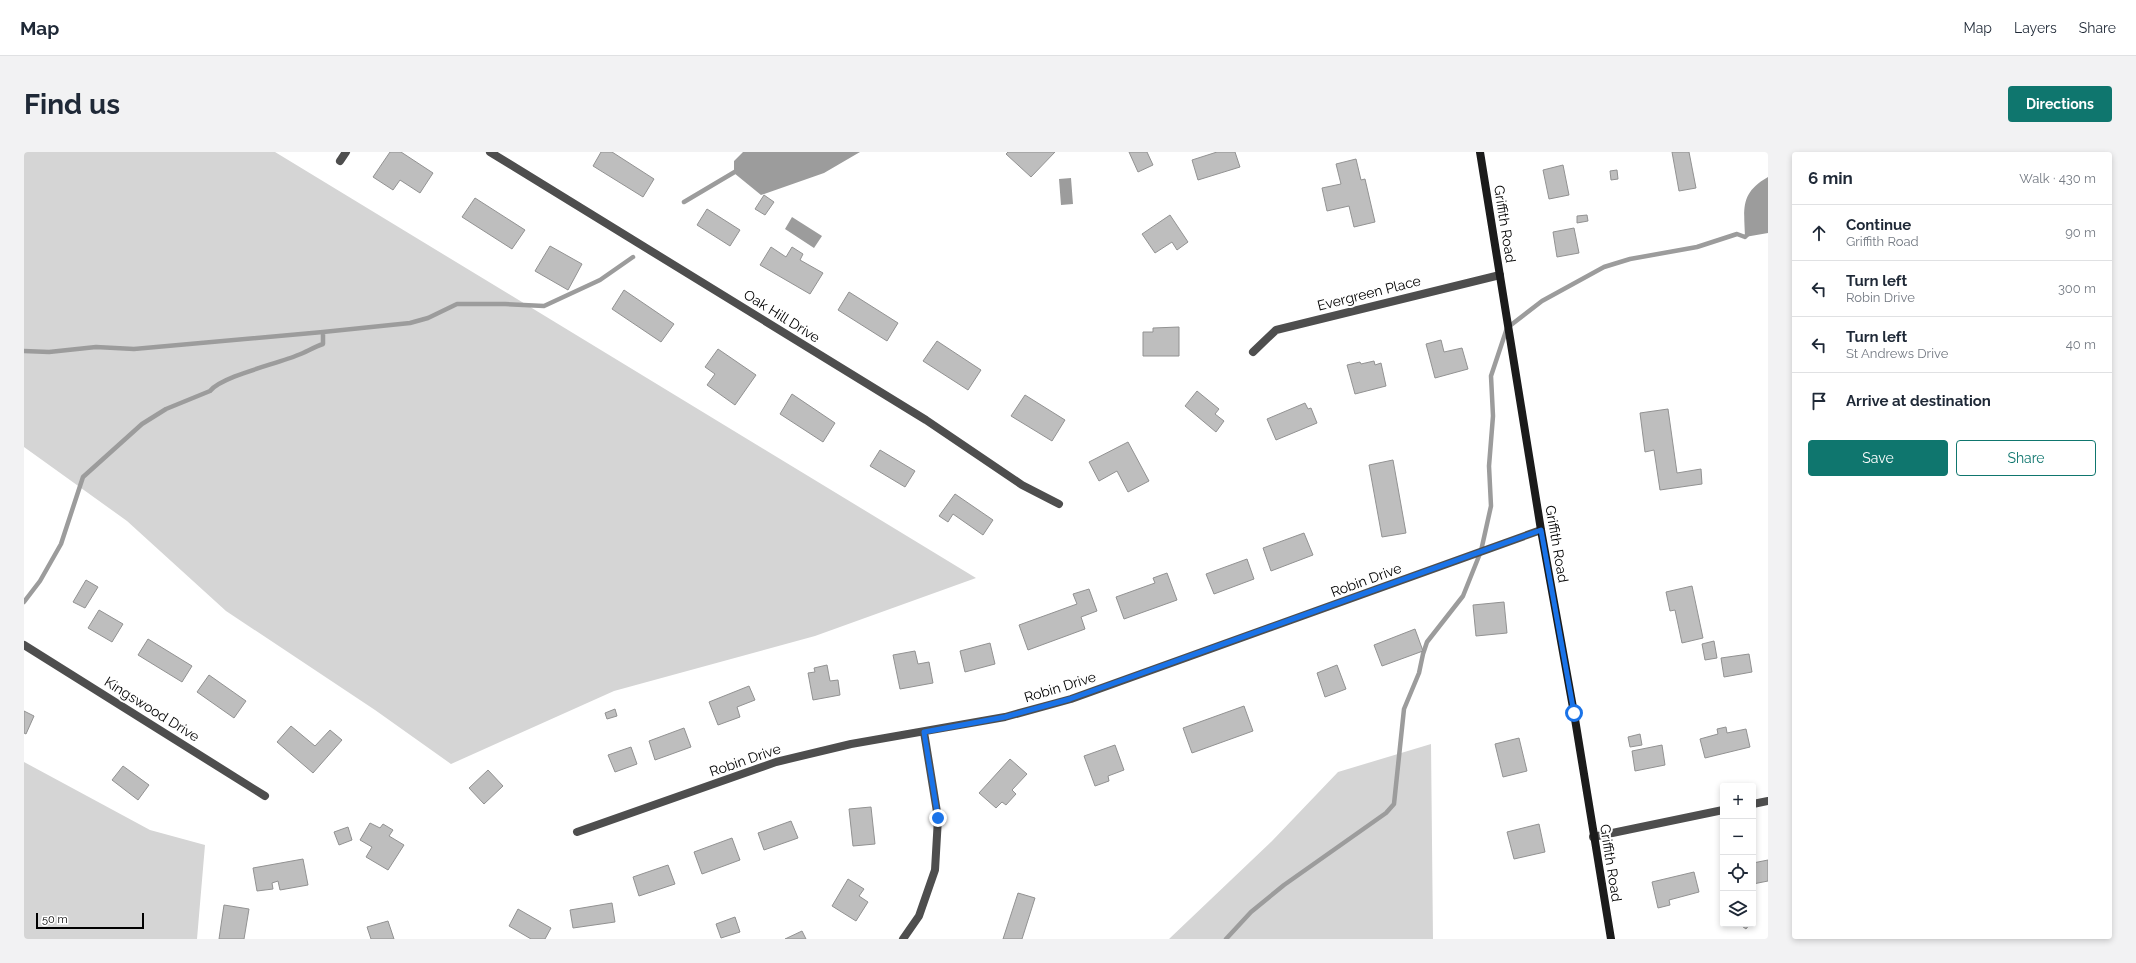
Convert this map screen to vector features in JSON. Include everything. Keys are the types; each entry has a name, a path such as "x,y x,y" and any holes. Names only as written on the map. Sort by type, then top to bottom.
{"street":[{"path":"340,161 346,152"},
{"name":"Oak Hill Drive","path":"490,152 926,420 1022,485 1059,504"},
{"name":"Griffith Road","path":"1480,152 1541,530 1574,713 1593,837 1611,939"},
{"name":"Evergreen Place","path":"1253,352 1276,330 1500,275"},
{"name":"Robin Drive","path":"577,832 776,762 851,744 1005,717 1070,699 1541,530"},
{"name":"Kingswood Drive","path":"24,645 265,796"},
{"path":"903,939 919,916 935,870 938,818 924,732"},
{"path":"1756,803 1768,801"},
{"path":"1593,837 1720,811"}],"shaded area":[{"path":"24,152 275,152 976,578 815,636 614,691 451,764 375,710 226,611 127,521 24,447"},
{"path":"743,152 860,152 824,173 761,195 734,173 734,161"},
{"path":"1768,177 1768,233 1745,237 1744,209 1748,195 1752,189"},
{"path":"1071,178 1073,204 1061,205 1059,179"},
{"path":"792,217 822,236 814,248 785,229"},
{"path":"1431,744 1433,939 1169,939 1272,841 1338,772"},
{"path":"24,762 150,830 205,845 197,939 24,939"}],"building":[{"path":"390,152 401,152 433,173 420,193 400,180 393,190 373,177"},
{"path":"601,152 612,152 654,179 643,197 593,166"},
{"path":"1008,152 1055,152 1031,177 1006,154"},
{"path":"1129,152 1147,152 1153,165 1138,172"},
{"path":"1217,152 1235,152 1240,167 1198,180 1192,160"},
{"path":"1672,152 1689,152 1696,188 1679,191"},
{"path":"1356,159 1361,180 1365,179 1375,222 1354,227 1349,206 1327,211 1322,188 1341,184 1336,164"},
{"path":"1563,165 1569,195 1549,199 1543,170"},
{"path":"1617,170 1618,179 1611,180 1610,171"},
{"path":"764,195 774,202 765,215 755,209"},
{"path":"475,198 525,230 512,249 462,217"},
{"path":"707,209 740,230 730,246 697,225"},
{"path":"1170,215 1188,242 1177,250 1172,242 1155,253 1142,234"},
{"path":"1587,215 1588,221 1577,223 1577,216"},
{"path":"1574,228 1579,253 1557,257 1553,232"},
{"path":"550,246 582,264 568,290 535,271"},
{"path":"771,247 786,257 792,247 803,254 800,260 823,273 810,294 760,265"},
{"path":"624,290 674,324 661,342 612,309"},
{"path":"849,292 898,323 887,341 838,310"},
{"path":"1179,327 1179,356 1143,356 1143,332 1153,332 1153,328"},
{"path":"1441,340 1444,352 1462,348 1468,369 1435,378 1426,344"},
{"path":"937,341 981,370 968,390 923,361"},
{"path":"718,349 756,375 735,405 707,385 715,374 705,367"},
{"path":"1374,361 1375,365 1381,363 1386,386 1355,394 1347,365"},
{"path":"1197,391 1219,409 1215,414 1224,421 1216,432 1185,406"},
{"path":"792,394 835,423 823,442 780,414"},
{"path":"1025,395 1065,420 1052,441 1011,416"},
{"path":"1305,403 1308,409 1311,408 1317,423 1276,440 1267,419"},
{"path":"1668,409 1677,473 1701,469 1702,484 1660,490 1654,450 1645,452 1640,413"},
{"path":"1128,442 1149,481 1128,492 1117,471 1099,481 1089,462"},
{"path":"880,450 915,471 905,487 870,466"},
{"path":"1393,460 1406,533 1382,537 1369,465"},
{"path":"955,494 993,520 983,535 953,514 948,522 939,516"},
{"path":"1304,533 1313,555 1271,571 1263,548"},
{"path":"1247,559 1254,579 1214,594 1206,574"},
{"path":"1167,573 1177,600 1124,619 1116,597 1155,583 1153,578"},
{"path":"86,580 98,587 85,608 73,602"},
{"path":"1692,586 1703,638 1682,643 1675,610 1670,611 1666,592"},
{"path":"1089,589 1097,611 1081,617 1085,629 1028,650 1019,625 1077,604 1073,594"},
{"path":"1504,602 1507,633 1476,636 1473,605"},
{"path":"99,610 123,624 112,642 88,628"},
{"path":"1415,629 1423,651 1382,666 1374,645"},
{"path":"148,639 192,666 182,682 138,655"},
{"path":"1714,641 1717,658 1705,660 1702,644"},
{"path":"990,643 995,664 965,672 960,651"},
{"path":"915,651 918,664 929,662 933,683 900,689 893,655"},
{"path":"1749,654 1752,672 1724,677 1721,658"},
{"path":"827,665 830,681 838,680 840,695 813,700 808,673 815,672 814,668"},
{"path":"1337,665 1346,689 1325,697 1317,673"},
{"path":"209,675 246,701 234,718 197,692"},
{"path":"749,686 755,700 737,707 740,717 718,725 709,702"},
{"path":"1244,706 1253,731 1192,753 1183,728"},
{"path":"615,709 617,716 607,719 605,713"},
{"path":"24,711 34,716 26,734 24,733"},
{"path":"291,726 315,746 330,730 342,740 313,773 277,742"},
{"path":"1726,727 1727,733 1746,729 1750,747 1705,758 1700,739 1718,734 1717,729"},
{"path":"684,728 691,747 655,760 649,741"},
{"path":"1640,734 1642,745 1630,747 1628,737"},
{"path":"1519,738 1527,771 1503,777 1495,744"},
{"path":"1115,745 1124,770 1108,776 1109,781 1095,786 1084,756"},
{"path":"1662,745 1665,765 1635,771 1632,751"},
{"path":"631,747 637,764 615,772 608,755"},
{"path":"1010,759 1027,774 1012,790 1016,794 1006,805 1002,802 996,808 979,793"},
{"path":"123,766 149,785 138,800 112,780"},
{"path":"488,770 503,786 484,804 469,788"},
{"path":"871,807 875,844 853,846 849,809"},
{"path":"791,821 798,838 764,850 758,833"},
{"path":"370,823 380,828 383,824 393,830 389,836 404,845 388,870 366,857 372,847 360,840"},
{"path":"1539,824 1545,852 1514,859 1507,832"},
{"path":"348,827 352,840 339,845 334,832"},
{"path":"732,838 740,860 702,874 694,852"},
{"path":"303,859 308,885 280,890 278,881 272,883 273,889 257,891 253,868"},
{"path":"1768,860 1768,881 1756,883 1756,862"},
{"path":"668,865 675,884 639,896 633,877"},
{"path":"1694,872 1699,892 1669,900 1670,905 1658,908 1652,882"},
{"path":"848,879 864,889 859,896 868,902 856,921 832,906"},
{"path":"1018,893 1035,898 1022,939 1003,939"},
{"path":"612,903 615,922 573,928 570,910"},
{"path":"224,905 249,909 244,939 219,939"},
{"path":"518,909 551,928 545,939 531,939 509,926"},
{"path":"735,917 740,932 721,938 716,924"},
{"path":"388,921 394,939 371,939 367,927"},
{"path":"802,931 806,939 785,939"}],"waterway":[{"path":"684,202 738,170"},
{"path":"1226,939 1251,912 1284,885 1386,813 1394,804 1404,709 1419,673 1427,642 1463,596 1481,551 1491,506 1489,466 1493,416 1491,376 1507,328 1542,301 1604,267 1630,259 1697,247 1737,234 1745,237 1749,233"},
{"path":"24,351 49,352 96,347 134,349 410,323 428,318 457,304 544,306 600,280 633,257"},
{"path":"24,602 40,581 61,544 83,477 142,424 166,409 210,391 226,380 238,375 289,359 323,344 323,332"}],"route":[{"path":"938,818 924,732 1005,717 1070,699 1202,653 1541,530 1574,713"}]}
